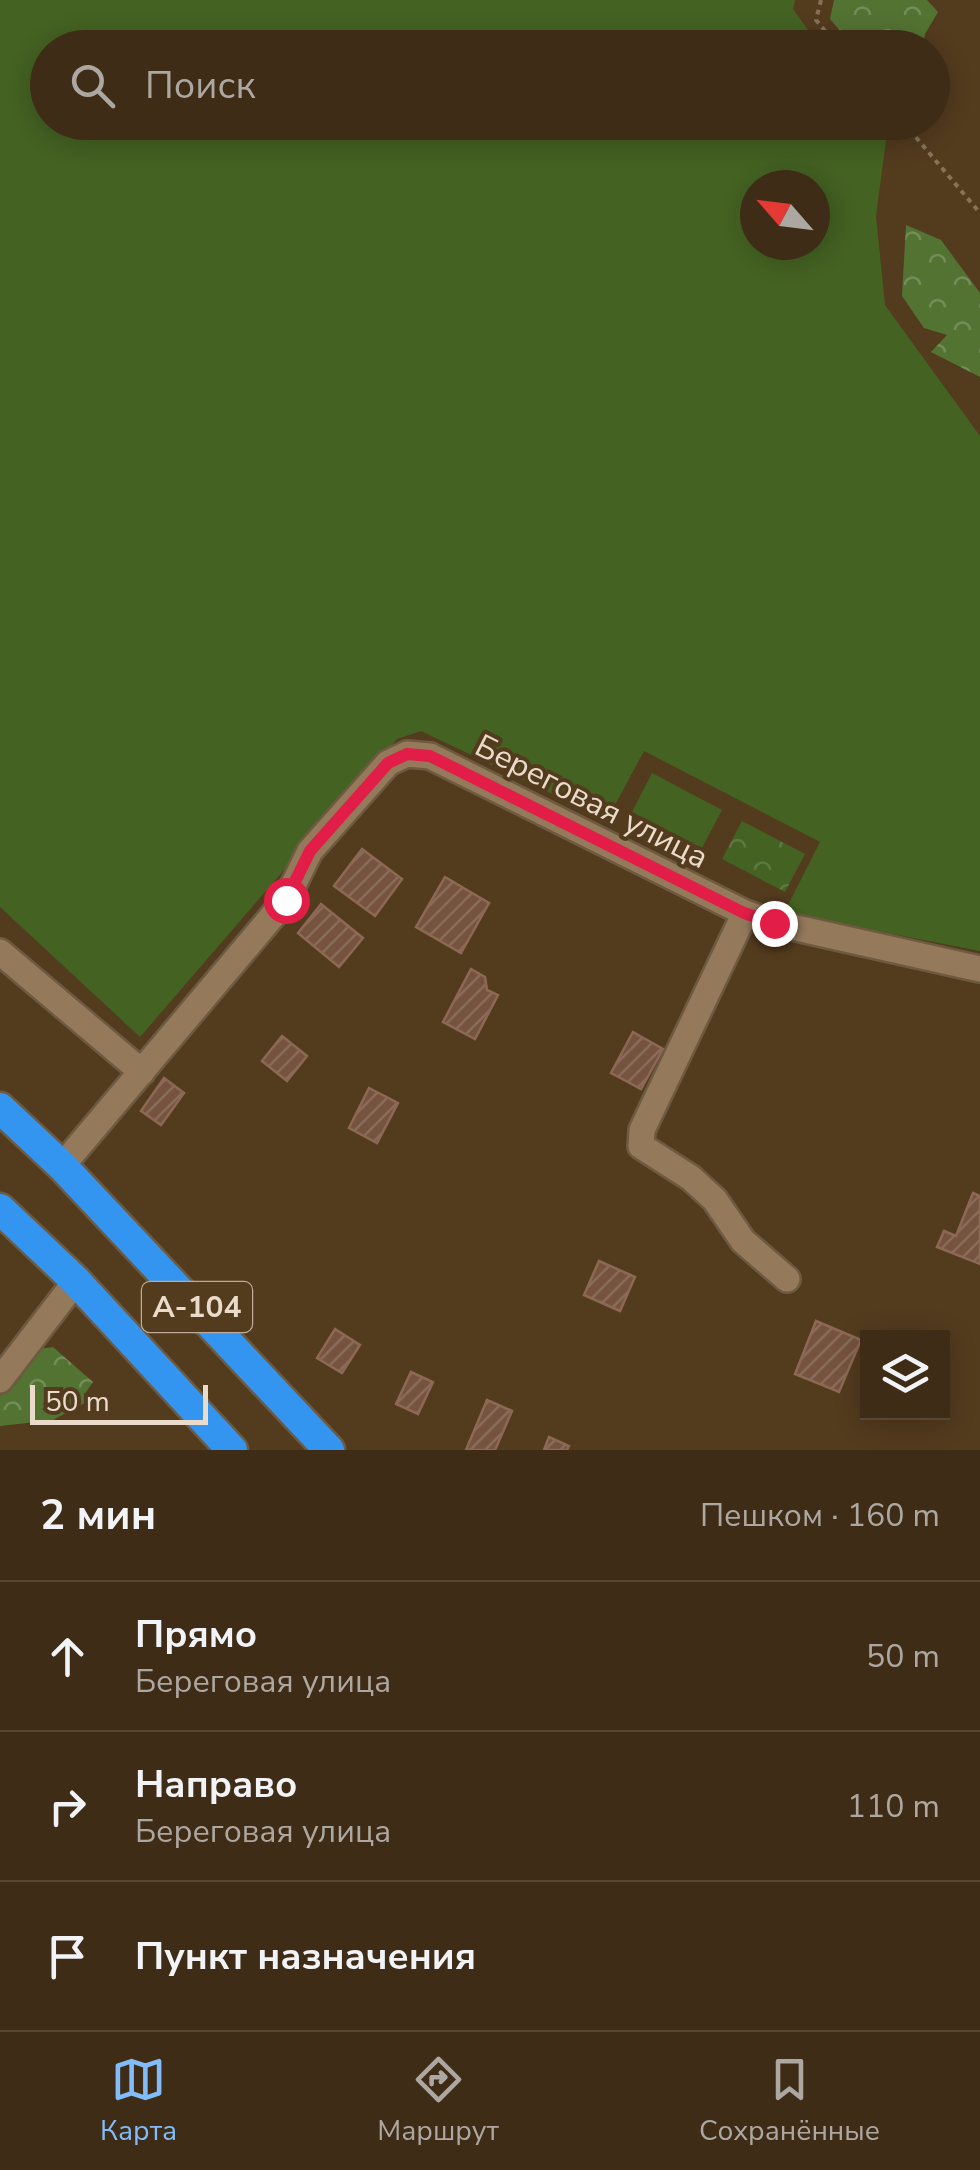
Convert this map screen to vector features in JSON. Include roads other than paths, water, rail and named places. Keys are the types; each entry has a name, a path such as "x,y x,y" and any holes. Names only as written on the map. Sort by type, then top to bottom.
{"highway":[{"name":"А-104","path":"0,1108 62,1166 329,1450"},
{"name":"А-104","path":"0,1210 76,1281 232,1450"}],"street":[{"name":"Береговая улица","path":"62,1166 286,900 310,851 388,763 407,754 430,756 744,913 980,969"},
{"path":"744,913 642,1130 642,1146 691,1178 715,1200 744,1241 788,1279"},
{"path":"0,952 142,1072"},
{"path":"0,1380 76,1281"}]}
